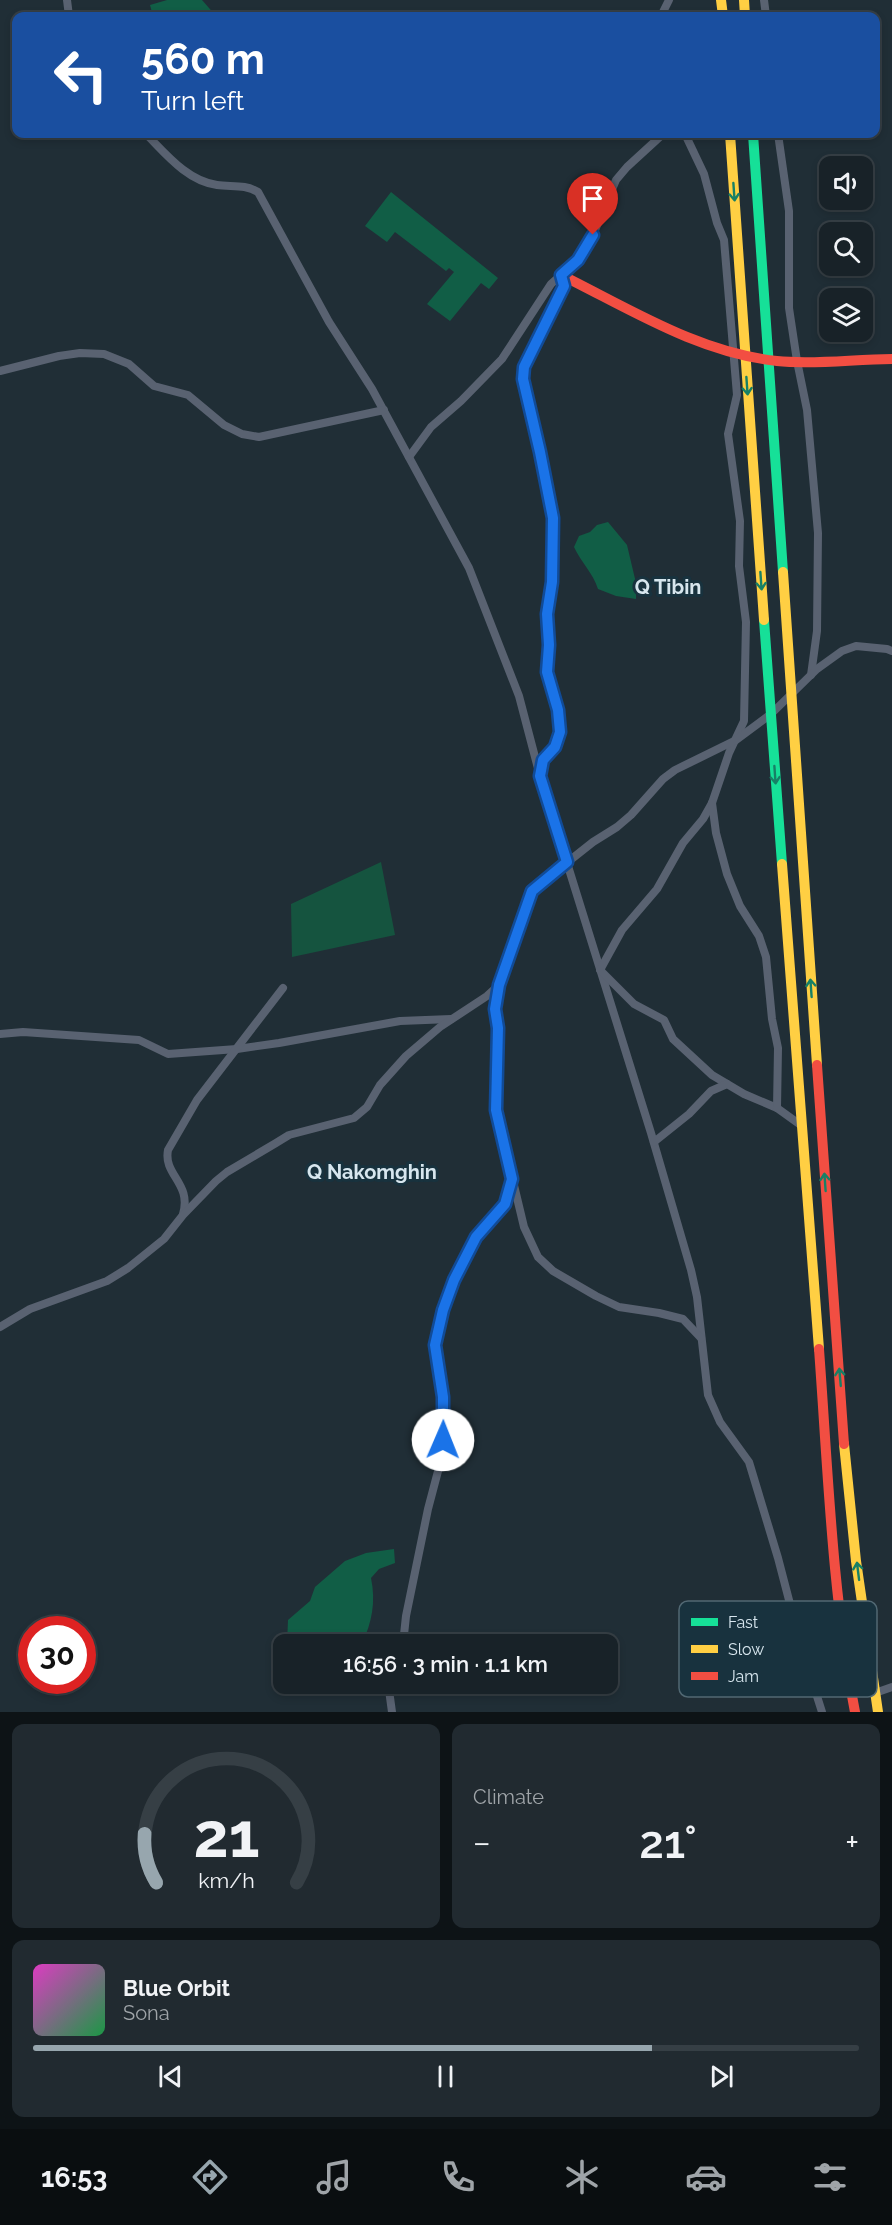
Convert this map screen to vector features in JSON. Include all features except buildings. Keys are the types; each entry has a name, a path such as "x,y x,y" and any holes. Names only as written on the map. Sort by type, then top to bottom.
{"main road":[{"path":"730,138 740,354 771,714 840,1601"},
{"path":"753,138 799,823 849,1496 861,1601"},
{"path":"561,275 681,333 740,354 769,360 796,361 892,359"},
{"path":"852,1697 855,1712"},
{"path":"876,1697 878,1712"}],"street":[{"path":"150,138 177,166 199,178 216,185 245,186 258,192 330,322 384,410 469,568 519,696 540,776 654,1142 691,1270 697,1297 708,1395 720,1422 749,1462 789,1601"},
{"path":"409,457 431,427 461,401 502,358 551,284 578,260 593,235 616,180 627,166 658,138"},
{"path":"600,970 622,930 657,889 683,843 703,819 712,803 729,753 744,721 746,706 746,622 740,566 740,521 728,434 737,395 740,354 724,240 704,174 687,138"},
{"path":"779,138 789,211 789,308 796,361 807,410 818,533 817,631 811,675"},
{"path":"540,776 543,760 555,747 560,732 558,710 547,672 549,645 547,614 552,582 553,518 523,379 524,367 564,286 561,275"},
{"path":"0,371 59,356 80,353 104,354 129,364 154,386 188,395 224,425 242,434 259,437 384,410"},
{"path":"701,1338 683,1319 619,1307 553,1271 538,1257 524,1227 496,1110 498,1028 495,1009 499,985 532,891 567,862 631,816 663,778 736,740 771,714 811,675 842,651 856,646 892,651"},
{"path":"712,803 716,833 727,874 740,906 759,936 766,957 772,1019 778,1048 777,1108"},
{"path":"600,970 634,1004 664,1020 673,1039 712,1075 744,1094 777,1108 802,1126"},
{"path":"0,1327 30,1309 107,1281 128,1268 164,1239 183,1215 226,1172 289,1135 354,1118 367,1107 380,1085 406,1056 440,1027 487,996 499,985"},
{"path":"183,1215 186,1203 185,1193 168,1164 166,1158 168,1150 197,1100 283,988"},
{"path":"0,1034 23,1032 139,1040 168,1054 237,1049 400,1021 453,1019"},
{"path":"654,1142 689,1114 711,1091 726,1083"},
{"path":"404,1634 428,1509 442,1456 443,1397 435,1345 443,1310 454,1280 476,1237 505,1204 512,1179"},
{"path":"877,1692 892,1687"},
{"path":"390,1694 392,1712"},
{"path":"817,1697 822,1712"}],"green space":[{"path":"167,0 202,0 212,12 152,12 150,5"},
{"path":"391,192 498,278 489,289 481,283 450,321 427,304 454,272 449,268 446,271 395,232 387,242 365,226"},
{"path":"608,522 627,545 636,583 636,599 616,596 598,589 574,547 579,536 590,532 597,525"},
{"path":"381,862 395,935 292,957 291,904"},
{"path":"394,1549 395,1563 379,1569 371,1578 372,1612 366,1634 287,1634 288,1620 310,1601 315,1587 345,1561 366,1553"}],"traffic: fast":[{"path":"753,138 783,572"},
{"path":"764,620 782,864"}],"traffic: slow":[{"path":"721,0 722,12"},
{"path":"744,0 745,12"},
{"path":"730,138 764,620"},
{"path":"783,572 817,1065"},
{"path":"782,864 819,1349"},
{"path":"844,1444 862,1601"},
{"path":"876,1697 878,1712"}],"traffic: jam":[{"path":"561,275 666,328 720,349 777,361 892,359"},
{"path":"817,1065 844,1444"},
{"path":"819,1349 839,1601"},
{"path":"852,1697 855,1712"}],"district":[{"name":"Q Tibin","path":"668,587"},
{"name":"Q Nakomghin","path":"372,1172"}],"route":[{"path":"443,1440 443,1397 435,1345 443,1310 454,1280 476,1237 505,1204 512,1179 496,1110 498,1028 495,1009 499,985 532,891 567,862 540,776 543,760 555,747 560,732 558,710 547,672 549,645 547,614 552,582 553,518 523,379 524,367 564,286 561,275 578,260 593,235"}]}
